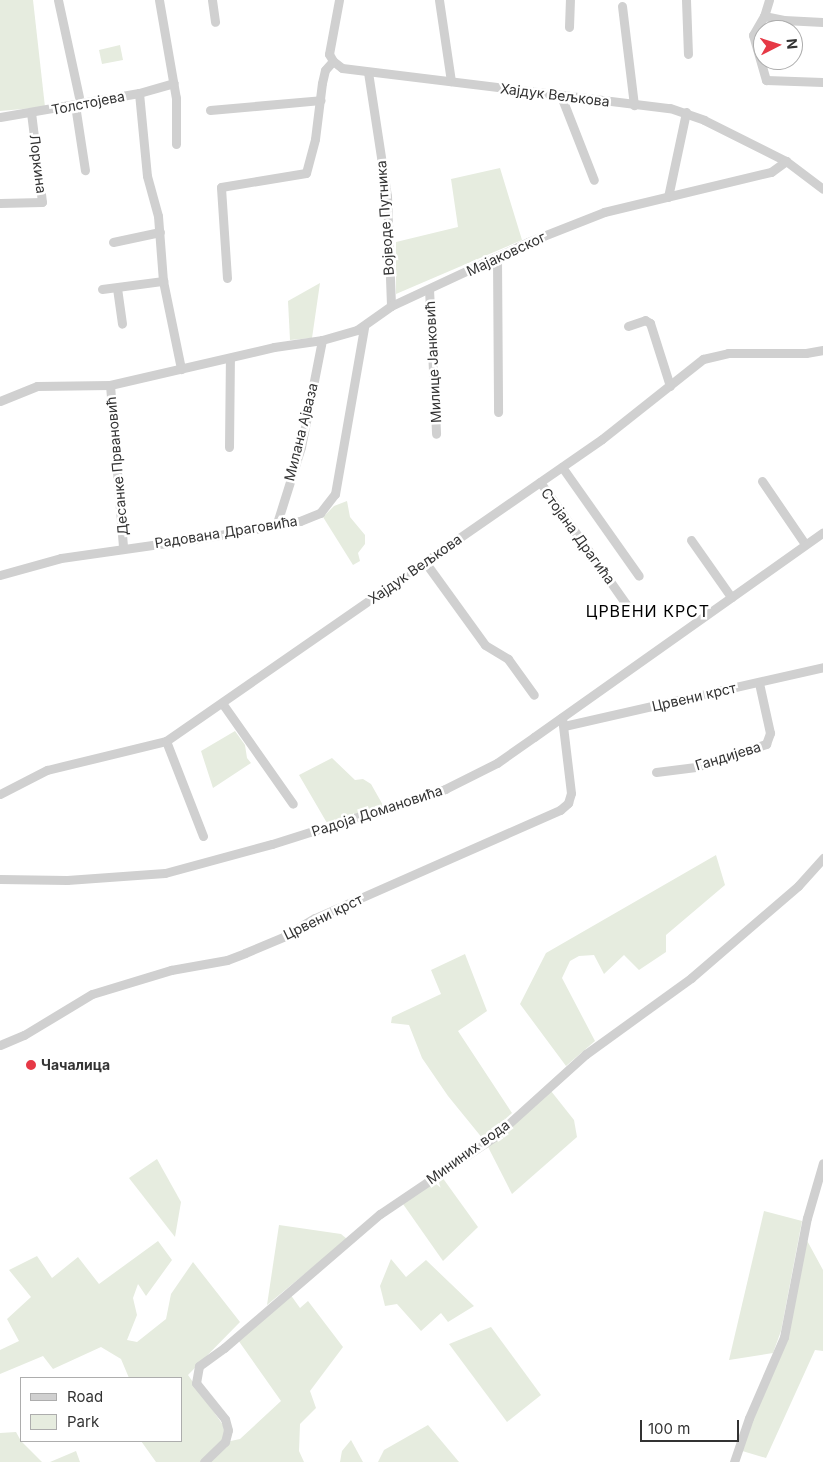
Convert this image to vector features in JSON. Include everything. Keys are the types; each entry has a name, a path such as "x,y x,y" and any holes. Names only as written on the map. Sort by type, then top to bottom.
{"street":[{"path":"58,0 77,101 85,170"},
{"path":"159,0 174,83 176,144"},
{"path":"212,0 215,22"},
{"path":"227,278 221,187 303,176 314,139 325,70 332,61 329,46 339,0"},
{"path":"441,0 451,81"},
{"path":"569,27 570,0"},
{"path":"686,0 688,54"},
{"path":"768,0 764,16 752,35 766,80 823,82"},
{"path":"622,6 634,105"},
{"path":"764,16 823,22"},
{"name":"Хајдук Вељкова","path":"332,61 342,68 368,72 686,112 786,161 823,189"},
{"name":"Војводе Путника","path":"368,72 387,196 391,306"},
{"name":"Толстојева","path":"0,117 31,113 77,101 138,93 174,83"},
{"path":"138,93 147,176 160,232 163,281 180,369"},
{"path":"561,96 594,180"},
{"path":"210,110 320,100"},
{"path":"668,197 686,112"},
{"name":"Лоркина","path":"0,203 42,202 31,113"},
{"name":"Мајаковског","path":"0,402 37,386 110,385 274,347 322,340 364,327 391,306 604,212 771,172 786,161"},
{"path":"113,242 160,232"},
{"path":"497,258 498,412"},
{"path":"102,289 163,281"},
{"path":"117,288 122,324"},
{"name":"Милице Јанковић","path":"429,289 436,434"},
{"path":"628,326 645,320 650,323 670,386"},
{"name":"Радована Драговића","path":"0,574 61,558 313,516 324,509 335,494 364,327"},
{"name":"Милана Ајваза","path":"277,523 301,447 322,340"},
{"name":"Хајдук Вељкова","path":"0,794 47,770 166,741 562,467 703,359 714,355 806,353 823,350"},
{"path":"229,447 230,358"},
{"name":"Десанке Првановић","path":"110,385 123,548"},
{"path":"562,467 639,576"},
{"path":"762,480 804,544"},
{"name":"Стојана Драгића","path":"540,482 633,614"},
{"name":"Радоја Домановића","path":"0,879 67,880 146,876 230,856 445,789 497,763 563,722 804,544 823,532"},
{"path":"691,540 731,598"},
{"path":"425,562 485,645 508,659 534,695"},
{"name":"Црвени крст","path":"0,1045 92,994 171,970 226,960 245,953 284,937 315,918 560,810 568,802 571,793 563,742 563,722 759,683 823,667"},
{"name":"Гандијева","path":"656,772 696,766 766,744 770,733 759,683"},
{"path":"222,703 293,804"},
{"path":"166,741 203,836"},
{"name":"Мининих вода","path":"204,1462 225,1442 228,1430 225,1419 196,1384 199,1366 224,1348 380,1214 494,1138 586,1054 691,978 764,917 823,858"},
{"path":"734,1462 749,1418 784,1337 807,1218 823,1163"}],"green space":[{"path":"0,0 33,0 45,107 0,111"},
{"path":"120,45 123,60 102,64 99,50"},
{"path":"500,168 522,240 396,294 396,242 458,227 451,179"},
{"path":"320,283 312,338 290,340 288,301"},
{"path":"347,501 350,517 365,535 365,544 358,553 360,561 353,565 323,517 334,506"},
{"path":"235,731 245,745 247,758 251,763 213,788 201,751"},
{"path":"332,758 355,780 363,779 371,784 384,807 327,823 299,775"},
{"path":"716,855 725,885 666,935 666,952 639,970 624,955 604,974 594,955 579,956 570,961 562,978 595,1041 566,1066 520,1004 546,953"},
{"path":"465,954 487,1011 458,1031 512,1113 483,1139 448,1096 422,1058 409,1025 391,1023 392,1017 441,994 431,970"},
{"path":"551,1091 574,1120 577,1137 512,1194 487,1145"},
{"path":"157,1159 181,1202 175,1237 129,1178"},
{"path":"442,1177 478,1227 443,1261 403,1204"},
{"path":"764,1211 802,1221 781,1331 773,1353 729,1360"},
{"path":"279,1225 341,1234 347,1239 267,1305"},
{"path":"804,1235 823,1270 823,1351 815,1350 766,1458 739,1450 784,1337"},
{"path":"158,1241 172,1260 146,1296 138,1284 133,1298 137,1315 127,1340 137,1342 166,1319 171,1294 193,1262 240,1322 188,1375 223,1425 226,1442 240,1439 281,1401 238,1340 290,1294 300,1308 308,1301 343,1347 310,1391 316,1408 300,1424 299,1451 304,1462 156,1462 142,1442 182,1442 182,1377 129,1377 121,1359 101,1347 53,1369 43,1356 0,1374 0,1350 19,1341 7,1319 31,1297 9,1270 37,1256 52,1278 78,1257 99,1284"},
{"path":"391,1259 406,1277 426,1260 474,1306 448,1322 441,1313 421,1331 397,1304 385,1306 380,1286"},
{"path":"491,1327 541,1395 507,1422 449,1344"},
{"path":"428,1425 459,1462 378,1462 384,1450"},
{"path":"16,1432 20,1442 42,1462 0,1462 0,1433"},
{"path":"351,1440 363,1462 340,1462 342,1451"},
{"path":"76,1451 80,1462 50,1462"}],"place":[{"name":"Чачалица","path":"31,1065"}],"district":[{"name":"ЦРВЕНИ КРСТ","path":"648,611"}]}
